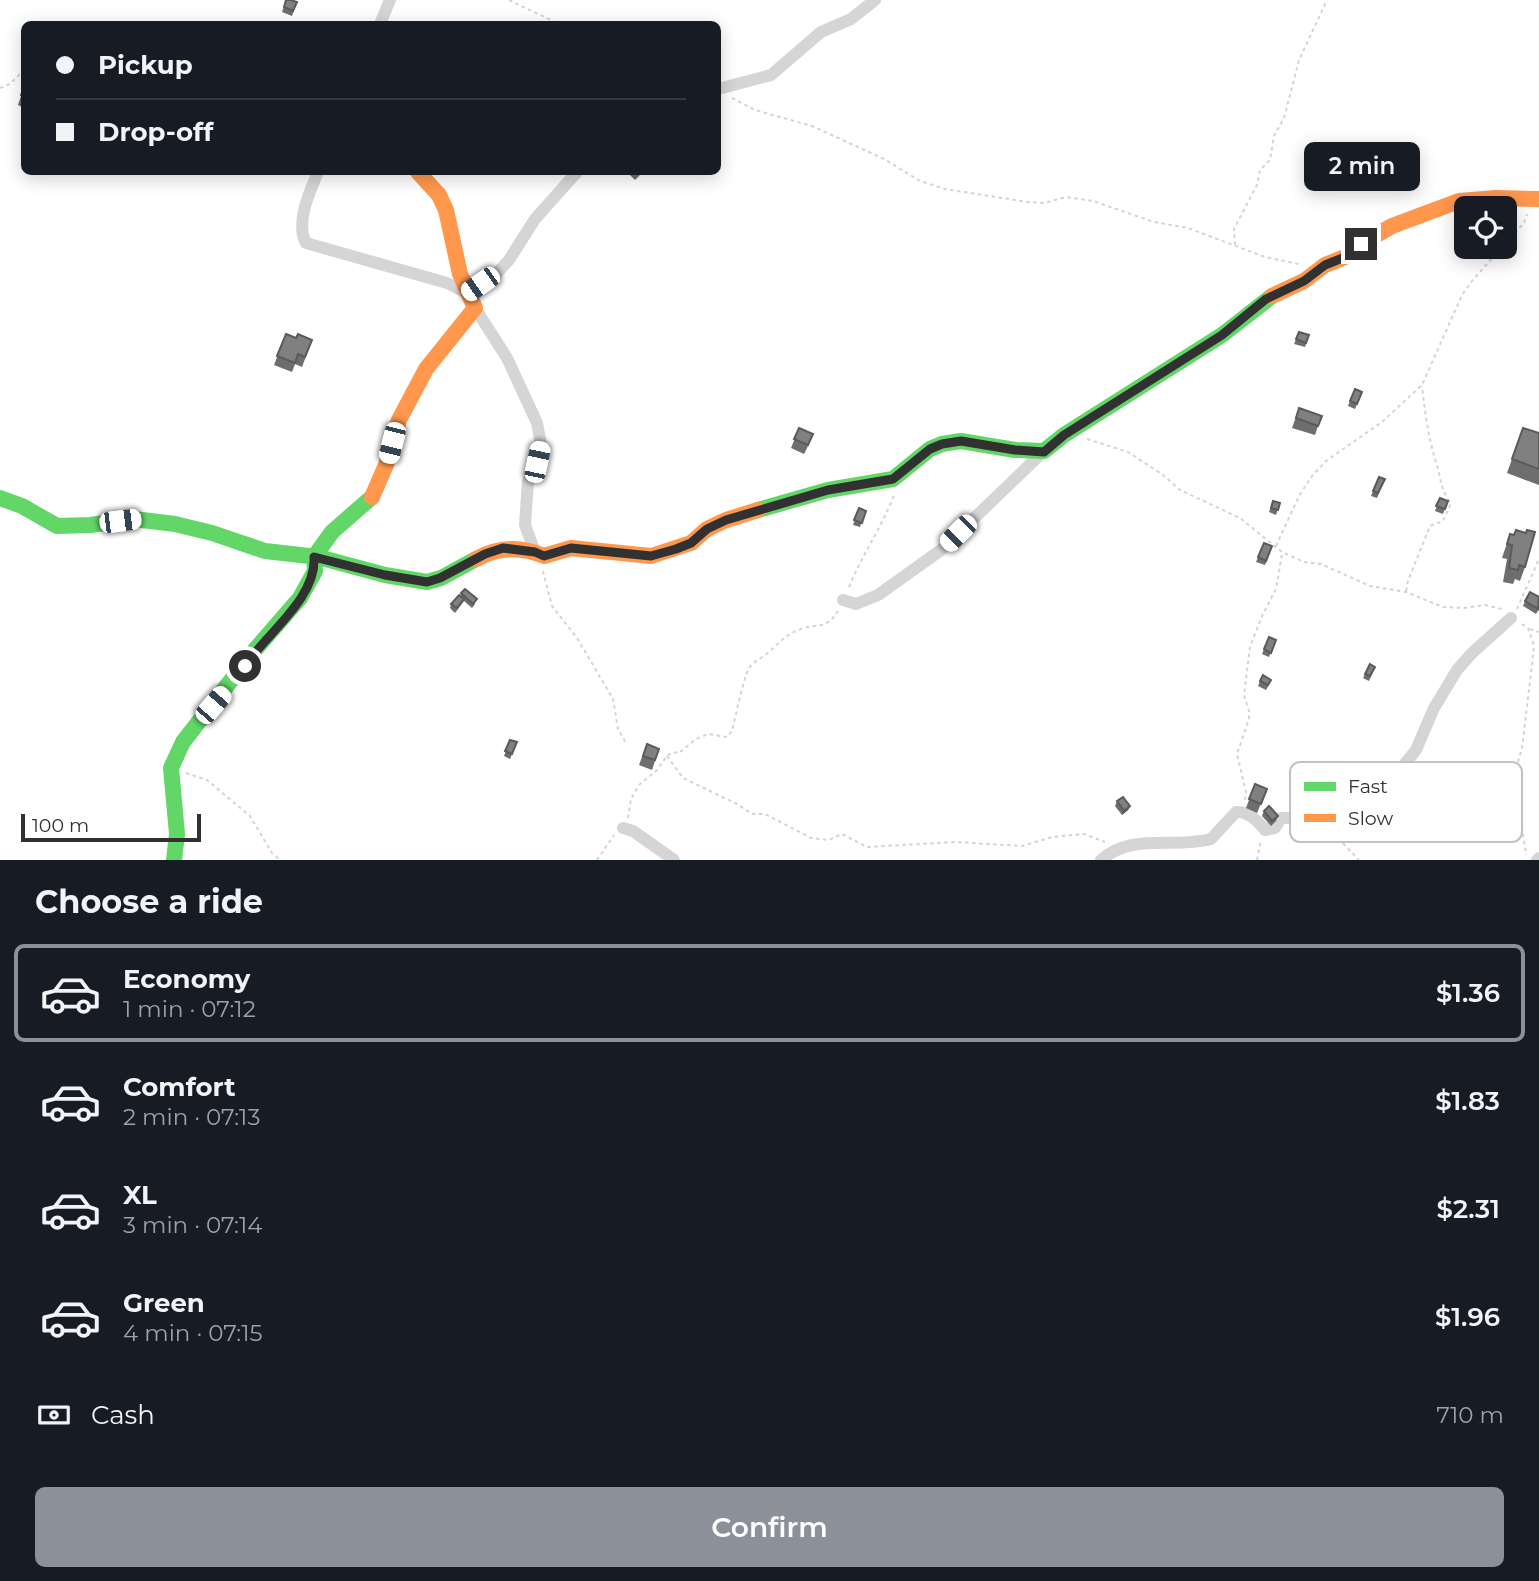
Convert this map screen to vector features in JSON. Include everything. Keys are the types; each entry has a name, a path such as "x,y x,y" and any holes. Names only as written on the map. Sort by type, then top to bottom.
{"street":[{"path":"381,21 390,0"},
{"path":"721,88 771,75 821,32 850,19 875,0"},
{"path":"317,175 308,195 302,231 306,243 447,283 467,293"},
{"path":"421,175 439,195 446,210 453,247 467,293 507,358 537,423 541,444 537,462 528,481 525,526 539,554"},
{"path":"467,293 497,273 509,260 535,219 574,175"},
{"path":"843,600 856,604 878,596 941,550 1064,435 1222,335 1266,299 1304,281 1325,265 1350,255 1378,233 1408,219 1460,201 1487,198 1535,199"},
{"path":"174,860 177,834 171,768 183,742 254,651 300,598 315,571 314,557 332,532 372,499 386,465 399,420 426,369 475,308"},
{"path":"0,498 7,499 57,526 90,526 134,519 153,520 212,533 265,551 314,557 385,575 427,582 503,548 539,554 571,548 651,556 691,543 707,529 726,520 828,490 893,479 930,449 942,444 961,441 1044,452"},
{"path":"1407,762 1424,736 1434,708 1457,670 1472,653 1511,620"},
{"path":"1102,859 1136,844 1211,839 1236,812 1242,811 1265,830 1275,828 1281,818 1290,818"},
{"path":"623,828 633,831 674,860"}],"path":[{"path":"509,0 553,21"},
{"path":"1235,246 1234,229 1256,185 1260,170 1270,160 1274,136 1284,118 1299,60 1328,0"},
{"path":"0,88 10,84 21,72"},
{"path":"729,97 755,110 812,126 884,159 920,181 945,189 1028,202 1044,203 1066,197 1078,198 1154,222 1188,229 1265,257 1300,264"},
{"path":"1517,230 1524,223 1535,199"},
{"path":"1276,546 1299,496 1312,476 1326,461 1382,422 1422,385 1462,295 1491,259"},
{"path":"1406,592 1430,526 1443,520 1451,503 1439,482 1437,464 1430,447 1422,385"},
{"path":"1064,435 1092,440 1128,452 1180,489 1240,518 1282,552 1304,562 1321,564 1370,586 1406,592 1443,607 1499,607 1507,612 1511,620 1539,632"},
{"path":"597,860 610,839 623,828 631,799 639,785 656,771 667,756 673,752 679,753 696,739 708,734 727,737 732,731 746,675 751,666 781,639 792,633 827,624 837,614 863,555 886,517 894,494"},
{"path":"1242,811 1246,792 1237,754 1249,719 1244,695 1251,647 1262,616 1276,589 1282,552"},
{"path":"539,554 549,599 577,638 613,699 618,729 626,743"},
{"path":"1511,620 1539,559"},
{"path":"1519,762 1534,645 1528,628"},
{"path":"667,756 683,778 752,814 765,814 811,838 829,840 842,834 867,847 955,842 1021,846 1052,837 1084,834 1105,841 1102,859"},
{"path":"171,768 208,780 250,816 272,853 280,860"},
{"path":"1522,828 1526,860"},
{"path":"1257,860 1265,830"},
{"path":"1342,842 1360,860"}],"building":[{"path":"286,0 297,2 293,11 284,7"},
{"path":"1299,332 1309,335 1306,343 1296,339"},
{"path":"286,334 296,338 298,334 312,340 305,357 298,354 295,363 277,356"},
{"path":"1355,389 1362,392 1357,404 1350,401"},
{"path":"1299,408 1322,416 1318,426 1296,418"},
{"path":"799,428 813,434 808,445 794,439"},
{"path":"1523,428 1539,433 1539,469 1512,459"},
{"path":"1379,477 1385,479 1378,493 1373,491"},
{"path":"1440,498 1448,501 1445,509 1436,506"},
{"path":"1273,501 1280,503 1278,510 1271,508"},
{"path":"859,508 866,511 862,523 854,520"},
{"path":"1516,530 1535,532 1525,567 1519,565 1518,570 1509,568 1512,545 1507,544 1510,534 1514,535"},
{"path":"1264,543 1272,546 1266,561 1258,557"},
{"path":"465,589 477,599 473,604 461,593"},
{"path":"1530,592 1539,597 1538,609 1525,601"},
{"path":"459,595 464,599 457,608 451,604"},
{"path":"1269,637 1276,640 1271,653 1264,649"},
{"path":"1370,664 1375,667 1370,676 1365,674"},
{"path":"1263,675 1271,680 1268,685 1260,681"},
{"path":"510,740 517,742 512,754 505,751"},
{"path":"647,744 659,749 655,760 643,756"},
{"path":"1255,784 1267,789 1261,804 1249,799"},
{"path":"1123,797 1130,806 1124,811 1117,801"},
{"path":"1269,806 1278,816 1272,821 1264,811"}],"traffic: fast":[{"path":"758,510 828,490 893,479 930,449 942,444 961,441 1015,450 1044,451 1064,435 1222,335 1272,296"},
{"path":"174,860 177,834 171,768 183,742 254,651 300,598 315,571 314,557 332,532 372,497"},
{"path":"0,498 22,506 57,526 134,519 175,524 265,551 318,557 385,575 427,582 441,578 476,559"}],"traffic: slow":[{"path":"372,497 386,465 399,420 426,369 475,308 460,274 446,210 439,195 421,175"},
{"path":"1272,296 1304,281 1325,265 1350,255 1361,244 1392,226 1459,201 1539,199"},
{"path":"476,559 501,550 518,549 544,556 571,548 651,556 691,543 707,529 758,510"}],"route":[{"path":"245,666 254,651 289,614 309,585 315,571 314,557 385,575 427,582 485,554 511,547 544,556 571,548 651,556 691,543 707,529 726,520 828,490 893,479 930,449 942,444 961,441 1044,452 1064,435 1222,335 1266,299 1304,281 1325,265 1350,255 1361,244"}]}
